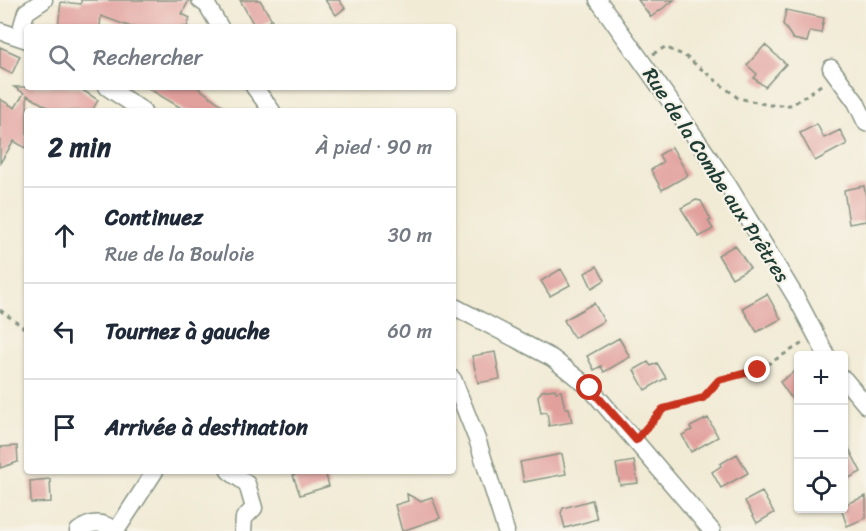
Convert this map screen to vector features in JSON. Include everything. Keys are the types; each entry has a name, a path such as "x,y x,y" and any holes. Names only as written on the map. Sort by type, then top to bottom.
{"street":[{"path":"25,24 26,12 44,0"},
{"path":"200,0 207,5 218,24"},
{"name":"Rue de la Combe aux Prêtres","path":"597,0 728,185 798,302 824,351"},
{"path":"0,31 23,38"},
{"path":"833,71 856,102 866,123"},
{"path":"112,90 138,108"},
{"path":"256,90 270,108"},
{"path":"456,308 552,358 590,388 712,531"},
{"path":"848,383 865,398"},
{"path":"456,387 478,442 506,531"},
{"path":"78,531 93,523 101,523 116,531 153,474"},
{"path":"233,474 247,484 254,508 244,518 243,531"}],"path":[{"path":"648,56 665,47 686,56 738,98 769,105 792,105 833,71"},
{"path":"0,310 24,327"},
{"path":"636,440 663,409 703,398 719,380 758,370 815,336"}],"building":[{"path":"81,0 189,0 182,14 190,18 188,24 123,24 101,16 100,24 58,24 61,2 81,4"},
{"path":"240,0 260,0 272,20 266,24 253,24"},
{"path":"325,0 339,0 345,8 336,15"},
{"path":"638,0 674,0 651,17"},
{"path":"786,10 824,18 821,33 810,31 807,42 793,39 783,24"},
{"path":"765,45 786,64 765,87 754,78 757,74 747,65"},
{"path":"0,47 20,56 12,74 0,68"},
{"path":"14,87 24,87 24,90 83,90 98,100 94,108 49,108 27,95 27,108 24,108 24,147 14,141 0,163 0,99 15,108 24,93"},
{"path":"151,90 201,90 226,108 181,108"},
{"path":"817,124 824,138 840,130 847,144 815,161 800,133"},
{"path":"672,147 688,175 662,190 651,170 663,162 659,155"},
{"path":"864,186 866,221 849,224 844,190"},
{"path":"696,200 701,201 713,229 699,237 681,208"},
{"path":"735,245 750,268 732,278 718,255"},
{"path":"597,266 605,280 592,288 585,273"},
{"path":"561,269 570,285 550,296 541,281"},
{"path":"767,294 781,319 757,332 742,308"},
{"path":"594,303 604,321 574,338 564,320"},
{"path":"619,338 630,357 604,372 601,366 594,370 587,356"},
{"path":"495,352 500,379 478,383 472,356"},
{"path":"648,362 651,366 657,363 666,378 645,390 634,370"},
{"path":"794,372 794,402 780,382"},
{"path":"555,389 556,392 561,391 565,408 569,408 572,422 549,426 547,412 541,413 538,396 542,391"},
{"path":"708,418 718,437 691,452 682,435 692,430 690,427"},
{"path":"17,446 18,462 0,468 0,447"},
{"path":"848,447 861,472 848,478"},
{"path":"562,454 566,474 524,482 520,462"},
{"path":"737,454 748,473 721,488 712,472 721,466 720,464"},
{"path":"634,461 638,483 620,485 616,464"},
{"path":"326,474 329,486 300,495 293,475"},
{"path":"50,479 51,502 31,503 30,481"},
{"path":"762,492 774,513 757,523 745,501"},
{"path":"407,494 420,501 432,497 440,518 402,531 395,505 408,501"},
{"path":"866,496 866,518 847,526 843,513 848,513 848,503"},
{"path":"592,500 597,519 565,528 561,513 563,508"}],"route":[{"path":"590,388 636,440 663,409 703,398 719,380 758,370"}]}
